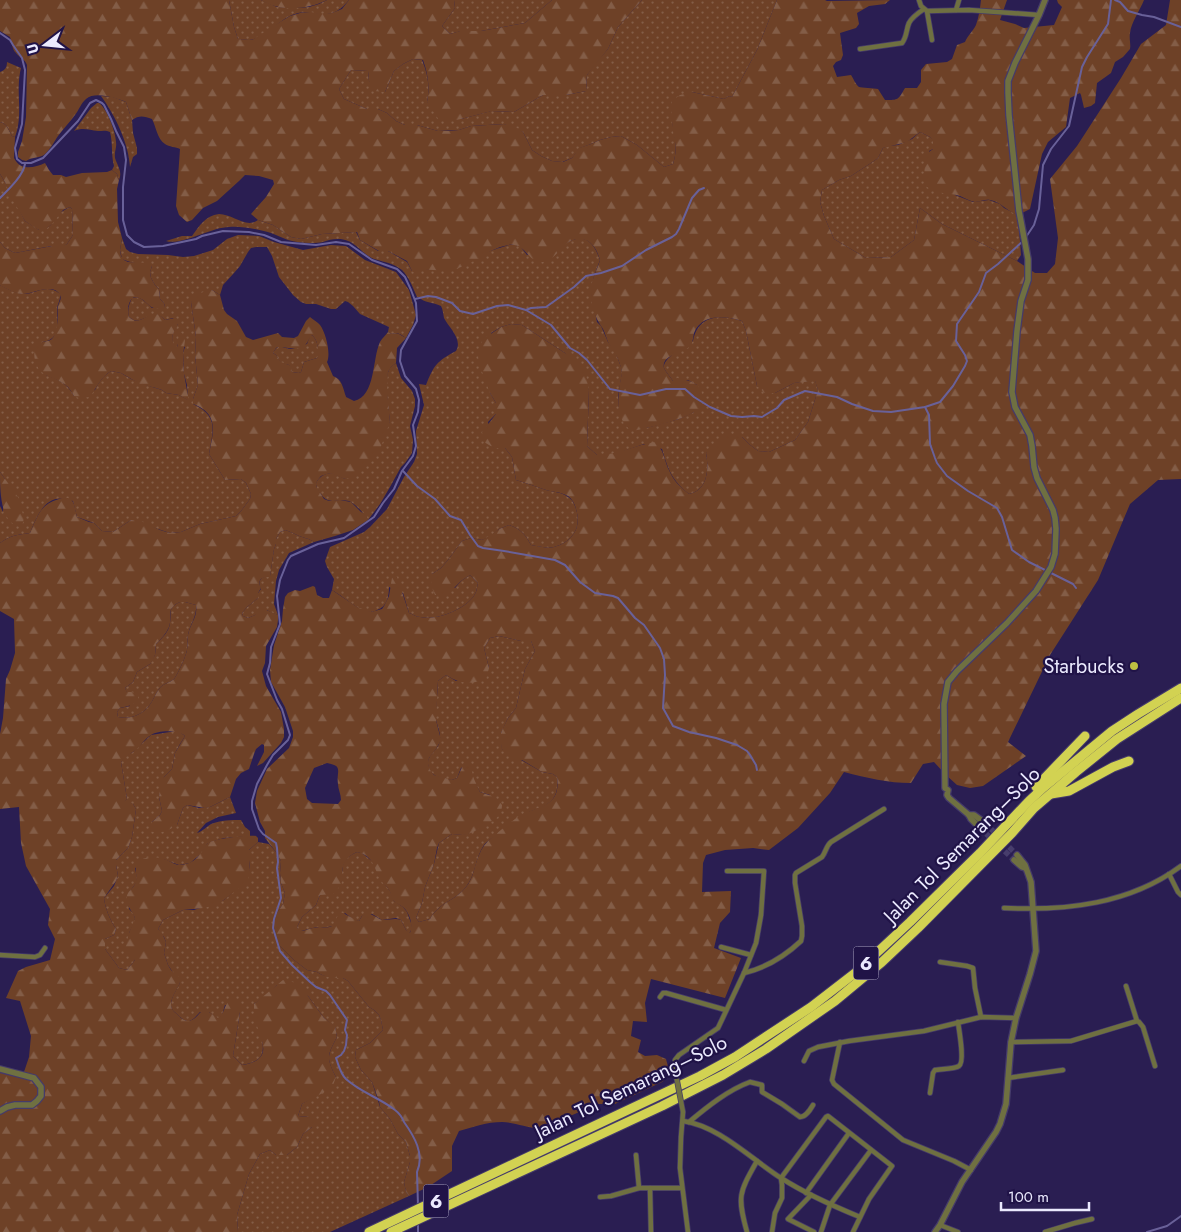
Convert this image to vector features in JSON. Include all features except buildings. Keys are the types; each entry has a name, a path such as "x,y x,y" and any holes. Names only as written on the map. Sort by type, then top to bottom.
{"highway":[{"name":"Jalan Tol Semarang–Solo","path":"370,1232 700,1076 734,1057 811,1007 855,973 878,952 980,853 1043,788 1112,731 1181,688"},
{"name":"Jalan Tol Semarang–Solo","path":"391,1232 684,1096 760,1053 814,1017 858,983 894,951 1012,833 1034,808 1117,739 1181,698"},
{"path":"1012,819 1025,799 1085,736"},
{"path":"1051,794 1069,792 1128,761"}],"street":[{"path":"919,0 926,10 932,40"},
{"path":"956,10 959,0"},
{"path":"982,826 974,823 969,815 949,798 948,790 945,788 944,704 948,682 956,671 1020,610 1051,567 1055,554 1055,518 1053,510 1037,478 1030,435 1015,408 1012,392 1020,309 1028,280 1028,260 1018,202 1009,115 1008,80 1045,0"},
{"path":"860,49 902,42 905,40 909,23 926,10 1039,15"},
{"path":"744,973 774,961 801,941 802,932 795,883 796,873 822,857 831,842 884,809"},
{"path":"935,1232 962,1182 996,1132 1006,1104 1011,1042 1016,1018 1036,951 1031,882 1026,868 1022,867 1016,858"},
{"path":"1004,908 1034,909 1111,900 1159,880 1181,866"},
{"path":"688,1232 682,1188 680,1152 686,1122 675,1070 676,1060 679,1055 716,1030 720,1024 756,943 761,915 764,871 727,871"},
{"path":"1168,874 1181,895"},
{"path":"721,947 751,955"},
{"path":"0,955 35,957 40,955 44,948"},
{"path":"940,962 973,968 975,988 982,1017"},
{"path":"1126,986 1137,1021 1143,1027 1154,1066"},
{"path":"660,997 666,993 726,1010"},
{"path":"804,1061 811,1049 840,1042 924,1031 982,1017 1016,1018"},
{"path":"1011,1042 1071,1041 1137,1021"},
{"path":"930,1093 934,1070 956,1067 960,1064 962,1058 958,1022"},
{"path":"840,1042 832,1080 834,1084 903,1140 971,1170"},
{"path":"0,1069 34,1078 41,1087 41,1096 32,1105 15,1105 0,1111"},
{"path":"1008,1078 1063,1070"},
{"path":"686,1122 720,1098 750,1082 762,1085 763,1093 800,1117 808,1113 813,1105"},
{"path":"772,1232 775,1213 782,1198 781,1178 827,1116 830,1116 892,1166 869,1199 853,1232"},
{"path":"686,1122 699,1124 710,1130 808,1194 860,1217"},
{"path":"814,1232 788,1219 808,1194 849,1133"},
{"path":"821,1232 830,1205 871,1150"},
{"path":"636,1155 639,1188"},
{"path":"747,1232 740,1196 757,1161"},
{"path":"600,1197 617,1195 639,1188 682,1188"},
{"path":"650,1188 651,1232"},
{"path":"1045,1232 1075,1222 1092,1219"},
{"path":"940,1225 958,1232"}],"green space":[{"path":"0,0 229,0 238,39 252,40 290,16 311,12 321,14 332,13 342,9 349,0 454,0 455,8 442,26 450,34 460,31 481,31 525,23 552,0 642,0 618,27 608,49 587,75 586,91 566,95 543,95 514,112 492,111 450,121 439,120 427,102 428,81 423,60 413,59 394,71 385,92 374,91 369,81 368,71 351,70 339,89 344,99 367,109 378,109 405,125 417,125 438,131 459,130 471,126 504,124 514,126 523,132 532,150 552,161 563,162 572,158 579,148 600,140 621,136 637,145 664,167 673,164 676,152 672,101 680,95 692,92 724,99 729,96 732,97 757,50 777,0 890,0 885,4 869,6 857,13 859,24 856,28 840,33 843,55 841,60 833,66 837,77 851,75 859,87 878,89 885,100 893,100 901,95 905,88 917,88 921,82 921,70 926,64 947,62 952,59 957,45 965,42 976,25 981,0 1007,0 1000,20 1024,28 1054,25 1062,7 1057,0 1144,0 1131,29 1130,49 1115,62 1111,73 1097,83 1095,103 1084,108 1080,93 1070,98 1066,127 1048,142 1042,154 1030,209 1018,215 994,201 975,202 960,196 936,192 928,188 924,184 925,155 933,149 933,141 930,137 920,132 907,142 883,148 878,158 874,161 851,176 839,180 822,190 820,202 834,239 866,258 891,257 914,240 920,208 942,224 1017,261 1035,273 1047,273 1055,264 1058,238 1050,179 1077,146 1141,44 1166,25 1170,0 1181,0 1181,479 1158,480 1130,504 1098,580 1050,655 1008,742 1026,756 983,786 970,788 957,785 934,762 923,764 911,783 878,780 844,772 830,793 798,828 769,850 753,848 725,850 706,855 703,863 702,892 731,891 730,912 720,923 714,948 741,958 725,998 651,979 645,1003 647,1022 633,1021 631,1036 641,1040 638,1052 645,1056 657,1055 666,1059 670,1074 662,1082 615,1104 598,1104 542,1128 496,1122 459,1131 452,1146 452,1171 428,1187 409,1196 404,1182 410,1162 406,1142 398,1134 390,1119 380,1107 372,1082 361,1070 355,1057 356,1050 370,1043 383,1030 379,1015 369,1007 348,981 343,978 331,978 307,970 294,960 279,945 273,924 283,904 285,893 281,883 281,861 265,838 265,831 260,822 255,803 257,791 267,769 289,748 293,737 293,731 285,707 271,682 270,670 274,645 282,621 285,597 288,593 295,590 300,591 313,586 317,595 323,598 329,598 332,590 357,607 371,612 382,609 389,596 392,578 397,577 409,613 419,617 434,617 451,613 465,604 475,594 478,583 470,575 446,594 435,595 431,585 432,574 441,568 462,541 471,538 482,540 509,525 522,532 531,545 551,548 566,542 574,533 578,516 576,507 571,499 563,494 516,480 512,457 505,448 494,448 484,442 482,432 496,414 496,403 490,393 478,361 479,349 483,339 501,327 511,324 522,325 565,353 585,370 589,390 587,446 597,455 655,442 662,452 673,477 689,494 695,492 704,483 707,472 706,453 722,437 732,434 742,437 758,451 769,452 795,440 808,422 818,390 815,381 794,383 775,393 765,393 757,386 746,331 742,321 722,317 708,319 698,327 689,347 669,357 664,364 664,368 673,381 677,378 692,382 699,387 702,394 701,405 697,410 681,418 633,431 628,428 620,414 618,396 622,373 620,365 597,319 593,306 591,289 600,260 596,249 588,241 575,239 570,241 553,257 543,262 531,258 518,246 507,245 459,268 425,270 416,274 412,271 407,261 388,251 379,251 360,240 357,232 322,234 301,239 291,237 273,225 258,220 251,214 266,197 274,184 273,180 245,175 217,201 203,208 192,220 187,222 179,215 176,206 180,149 168,146 162,142 152,119 142,116 132,120 126,102 100,95 86,99 44,155 26,161 18,157 26,117 27,65 13,48 10,37 0,31","holes":["499,636 521,641 531,641 535,651 525,669 516,708 508,718 501,733 502,749 517,760 522,760 542,772 553,774 557,777 557,791 548,803 520,816 492,837 481,850 471,879 466,887 438,909 430,919 419,922 416,918 439,843 452,834 469,834 494,820 500,814 502,805 495,797 480,792 470,764 464,763 457,778 452,780 434,775 428,764 429,758 440,742 436,720 438,681 446,675 466,683 486,679 489,668 484,648 490,638","327,763 336,766 341,796 338,804 312,803 307,799 305,788 314,768","357,852 370,859 393,900 408,913 411,923 410,933 406,930 401,920 383,920 367,913 359,921 340,912 334,925 331,927 317,927 299,931 297,927 302,917 316,905 320,895 333,894 339,887 342,881 344,864 349,857"]},
{"path":"229,0 261,0 277,7 299,8 309,7 327,0 349,0 343,7 332,13 298,13 292,15 260,37 248,40 238,39"},
{"path":"261,0 327,0 302,8 285,8 268,4"},
{"path":"454,0 552,0 525,23 481,31 461,31 450,34 442,26 455,8"},
{"path":"642,0 777,0 757,50 732,97 729,96 724,99 692,92 672,122 676,143 675,158 673,164 664,167 637,145 621,136 600,140 580,148 572,158 562,162 552,161 532,150 523,132 504,124 438,131 417,125 405,125 378,109 367,109 344,99 339,89 351,70 368,71 369,81 385,92 394,71 413,59 422,60 424,65 428,86 427,102 461,119 491,111 514,112 543,95 566,95 586,91 587,75 608,49 618,27"},
{"path":"7,62 21,68 19,77 19,120 15,137 0,122 0,72 7,66"},
{"path":"101,96 113,97 126,102 132,120 137,148 137,154 133,157 130,167 127,149 120,130"},
{"path":"97,103 105,110 114,133 116,144 115,158 120,174 119,180 117,174 112,170 114,166 110,132 83,129 74,131"},
{"path":"0,122 15,137 14,158 24,167 45,163 53,175 66,177 82,173 112,170 117,174 119,180 117,189 118,222 122,238 121,256 128,262 150,263 152,266 151,278 159,289 160,299 165,306 165,308 154,308 139,298 134,297 128,306 129,317 138,320 155,314 165,320 178,319 172,338 175,347 178,344 179,333 182,333 185,340 183,355 184,374 189,401 179,395 166,393 162,390 140,384 121,373 111,371 102,379 90,397 79,398 74,396 66,385 45,375 40,370 35,359 35,348 37,344 52,339 55,334 61,296 53,289 23,294 1,286 0,242 5,248 15,253 67,244 73,235 72,209 70,207 63,210 45,230 39,230 25,221 0,174"},
{"path":"920,132 934,141 933,149 929,151 955,195 973,202 989,200 1000,204 1018,215 1021,255 1017,261 942,224 920,208 914,240 891,257 866,258 834,239 820,202 822,190 839,180 851,176 874,161 878,158 883,148 898,145 912,139"},
{"path":"0,174 25,221 39,230 49,227 63,211 70,207 72,209 73,235 67,244 62,247 51,246 15,253 5,248 0,242"},
{"path":"219,214 249,223 258,220 273,225 291,237 301,239 322,234 356,232 360,240 378,251 388,251 407,262 412,271 441,270 509,245 520,246 527,255 562,245 574,239 585,239 592,244 600,260 591,292 597,322 615,351 621,367 622,373 618,396 619,408 646,428 679,419 694,412 697,385 688,380 673,381 664,368 664,364 670,356 693,341 696,332 705,321 718,317 742,321 746,331 757,386 775,393 794,383 815,380 818,390 808,422 795,440 769,452 758,451 742,437 706,453 707,472 704,483 695,492 689,494 671,474 662,449 644,444 618,453 597,455 587,446 589,390 565,353 522,325 511,324 501,327 491,333 490,393 496,403 496,414 488,422 494,448 505,448 512,457 516,480 560,493 571,499 578,516 574,533 566,542 551,548 531,545 522,532 509,525 482,540 471,538 462,541 441,568 432,574 455,588 470,575 478,583 475,594 471,599 451,613 427,618 409,613 403,593 389,587 388,597 380,609 370,612 365,611 332,590 334,579 325,561 330,547 364,532 387,509 417,454 416,431 424,405 419,384 426,385 437,364 456,351 458,347 457,338 444,318 441,306 417,297 409,279 402,270 392,264 374,259 349,241 334,239 315,243 301,242 288,240 261,230 234,227 214,230 180,241 166,241 182,236 192,236 206,219"},
{"path":"238,235 259,236 303,250 331,245 346,246 365,260 396,272 409,290 416,315 406,338 399,334 391,334 388,332 389,327 360,314 348,302 345,301 336,309 331,309 301,302 279,277 267,247 251,248 240,266 223,285 220,295 212,290 191,302 196,337 195,355 198,385 193,404 211,419 213,431 209,454 225,480 241,479 246,483 251,494 250,499 241,511 236,516 200,524 181,532 170,533 131,520 113,532 102,531 94,523 77,517 73,501 56,499 50,501 40,511 30,533 8,538 0,543 0,506 3,512 5,479 0,472 0,285 21,294 51,289 60,294 57,308 57,331 48,341 42,342 46,375 62,382 74,396 95,390 102,379 111,371 121,373 131,379 166,393 179,395 188,400 184,374 183,353 185,347 178,344 177,347 174,347 172,340 173,332 178,324 173,318 165,320 155,314 138,320 129,317 128,312 132,298 135,297 152,308 165,308 165,306 160,299 159,289 151,278 152,266 122,259 120,250 122,238 126,249 130,252 183,257 194,256 213,250 227,239"},
{"path":"212,290 220,295 224,310 237,321 246,337 253,340 278,333 282,337 294,338 298,336 310,317 317,322 326,338 328,349 327,362 333,376 340,382 346,397 354,401 361,398 370,385 377,349 383,338 388,332 399,334 406,338 397,348 396,363 388,372 387,390 390,422 379,452 356,476 345,479 330,473 321,476 317,481 316,486 324,499 351,502 361,512 366,514 368,520 353,530 314,542 286,530 280,532 276,539 270,577 261,580 258,598 242,613 243,616 248,618 255,615 262,608 278,615 277,627 266,646 265,663 262,671 266,686 281,712 284,737 281,743 263,763 257,766 264,752 264,745 262,744 256,749 249,769 241,773 236,779 230,797 205,808 187,805 183,808 177,825 161,832 151,831 152,822 162,811 159,797 161,781 172,769 175,753 185,736 173,732 154,733 121,762 127,799 124,803 133,804 136,809 132,837 128,848 116,860 118,876 104,898 108,914 116,929 114,935 105,939 105,949 119,968 127,970 135,960 125,949 135,918 127,903 127,897 135,883 136,865 138,862 148,857 156,857 178,865 185,864 195,859 207,844 216,840 256,836 258,842 249,850 250,870 248,881 224,900 214,905 183,910 163,920 158,929 166,942 164,953 168,965 179,977 180,983 172,999 171,1006 181,1018 190,1021 205,1009 218,1018 230,1001 233,999 237,1001 240,1004 240,1010 233,1056 242,1065 260,1058 263,1053 254,1004 283,980 297,983 324,1018 335,1026 337,1037 331,1048 329,1061 336,1077 332,1088 302,1104 298,1116 309,1117 316,1121 303,1134 297,1147 287,1155 276,1155 270,1150 260,1154 249,1174 237,1215 238,1232 0,1232 0,1067 6,1072 24,1072 29,1057 31,1036 20,1001 6,998 18,971 50,960 55,939 48,925 50,909 26,866 21,843 19,807 0,809 0,734 6,679 15,653 14,619 0,611 0,543 14,536 30,533 43,508 53,501 63,498 72,500 77,517 94,523 102,531 113,532 131,520 141,521 170,533 181,532 200,524 236,516 241,511 250,499 251,494 246,483 241,479 225,480 209,454 213,432 211,419 202,408 193,404 198,385 195,355 196,337 191,302 200,293","holes":["312,335 317,344 318,356 304,362 299,373 292,372 291,367 281,362 273,353 278,347 295,349 301,347 305,345","180,602 196,605 196,609 188,635 186,653 178,673 174,679 161,687 148,707 141,713 128,718 118,717 117,712 120,708 128,706 138,699 138,694 127,692 125,688 133,682 137,672 153,660 156,644 169,627 171,610"]},
{"path":"312,335 317,342 319,356 304,362 299,373 292,372 289,365 281,363 273,353 279,347 291,349 307,344"},
{"path":"396,363 401,378 412,391 415,399 410,426 413,440 412,453 401,467 380,504 368,520 360,509 349,501 330,501 324,498 317,489 316,484 320,478 329,473 345,479 390,422 387,379 390,368"},
{"path":"0,472 18,497 24,518 22,527 15,525 5,514 1,498"},
{"path":"285,530 314,542 289,553 279,570 274,604 278,615 267,610 248,618 243,616 242,613 247,607 258,598 261,580 264,577 270,576 276,539 280,532"},
{"path":"180,602 196,605 196,609 188,635 186,653 178,673 174,679 161,687 148,707 141,713 128,718 118,717 117,712 120,708 130,706 125,688 133,682 137,672 150,664 155,655 156,644 168,629 172,608"},
{"path":"499,636 521,641 531,641 535,651 525,669 516,708 508,718 501,733 502,749 542,772 553,774 557,777 556,793 548,804 521,816 486,843 481,850 472,877 466,887 438,909 430,919 419,922 416,918 439,843 452,834 465,834 477,829 490,795 480,792 473,779 469,764 461,768 457,778 452,780 433,774 429,768 429,758 438,747 440,741 436,720 438,681 446,675 456,681 489,668 484,648 490,638"},
{"path":"176,731 185,736 175,753 172,769 164,777 159,797 162,811 152,822 177,825 183,808 187,805 199,808 210,807 230,797 236,813 218,817 206,823 197,833 211,824 226,820 241,820 250,831 250,836 224,838 211,842 190,863 179,865 163,859 135,868 136,883 128,894 129,909 135,918 129,933 135,960 127,970 119,968 105,949 105,939 114,935 116,929 108,914 104,898 114,886 118,876 116,860 128,848 132,837 136,809 133,804 123,803 127,799 121,762 124,757 133,752 151,735"},
{"path":"258,842 269,844 281,861 281,883 285,893 283,904 273,924 279,945 307,970 322,975 343,978 348,981 369,1007 379,1015 383,1030 370,1043 356,1050 355,1057 361,1070 372,1082 380,1107 390,1119 398,1134 406,1142 410,1156 404,1182 409,1196 330,1232 238,1232 237,1215 249,1174 260,1154 270,1150 276,1155 287,1155 297,1147 303,1134 312,1127 309,1117 298,1116 302,1104 336,1077 329,1061 331,1049 337,1037 335,1027 324,1018 308,996 277,985 254,1004 262,1038 263,1052 255,1061 242,1065 233,1056 240,1012 225,1005 222,1015 218,1019 209,1012 200,1012 192,1020 187,1021 181,1018 171,1007 173,996 180,983 168,965 164,953 166,942 158,929 163,920 183,910 194,910 224,900 250,870 249,850"},
{"path":"357,852 362,853 373,862 394,901 407,912 412,928 409,934 401,920 396,918 382,920 372,914 362,916 359,921 354,920 345,913 333,926 298,931 297,927 302,917 316,905 320,895 342,881 344,863 348,857"}],"waterway":[{"path":"1026,237 1034,225 1039,209 1043,165 1051,149 1069,126 1082,67 1108,24 1111,0"},
{"path":"1115,0 1120,2 1128,11 1154,17 1181,27"},
{"path":"0,33 10,40 22,58 25,70 22,124 15,148 17,159 22,163 31,163 43,158 78,121 90,103 96,100 102,103 124,147 126,160 123,187 123,220 127,235 134,242 144,247 163,246 223,231 249,232 264,235 281,242 316,245 336,242 349,244 372,260 397,269 405,277 416,303 417,321 401,350 400,361 405,376 416,389 419,400 418,412 413,425 416,446 413,456 402,471 394,489 374,517 344,538 318,544 291,556 288,560 280,580 277,596 280,624 271,647 267,674 282,709 290,735 288,740 273,755 257,784 252,801 252,809 259,829 276,843 277,848 277,868 281,898 273,928 280,951 310,982 330,995 347,1020 345,1030 347,1035 346,1045 341,1055 336,1058 344,1077 357,1088 396,1111 411,1133 420,1159 417,1172 418,1206"},
{"path":"0,198 19,178 25,164"},
{"path":"526,310 546,307 586,276 622,266 646,250 672,237 679,229 692,198 699,190 704,188"},
{"path":"415,299 428,296 436,297 452,303 460,311 473,314 497,306 508,305 526,310 551,325 570,348 587,360 610,389 640,395 666,389 685,389 710,407 731,416 742,417 762,417 777,408 784,400 805,391 837,397 873,411 891,412 925,407 940,402 953,386 967,361 956,341 957,324 979,292 986,273 1023,241"},
{"path":"925,407 929,415 930,444 937,463 947,476 997,508 1002,517 1012,550 1029,562 1073,584 1076,588"},
{"path":"403,471 417,486 435,499 450,516 461,520 478,546 555,560 565,565 580,582 595,593 618,598 635,618 644,625 660,648 664,659 665,675 663,708 673,726 737,745 747,751 757,770"},
{"path":"1147,1232 1167,1226 1181,1216"},
{"path":"418,1224 418,1232"}],"tunnel":[{"path":"985,823 1017,855"},
{"path":"980,828 1014,860"}],"place":[{"name":"Starbucks","path":"1134,666"}]}
